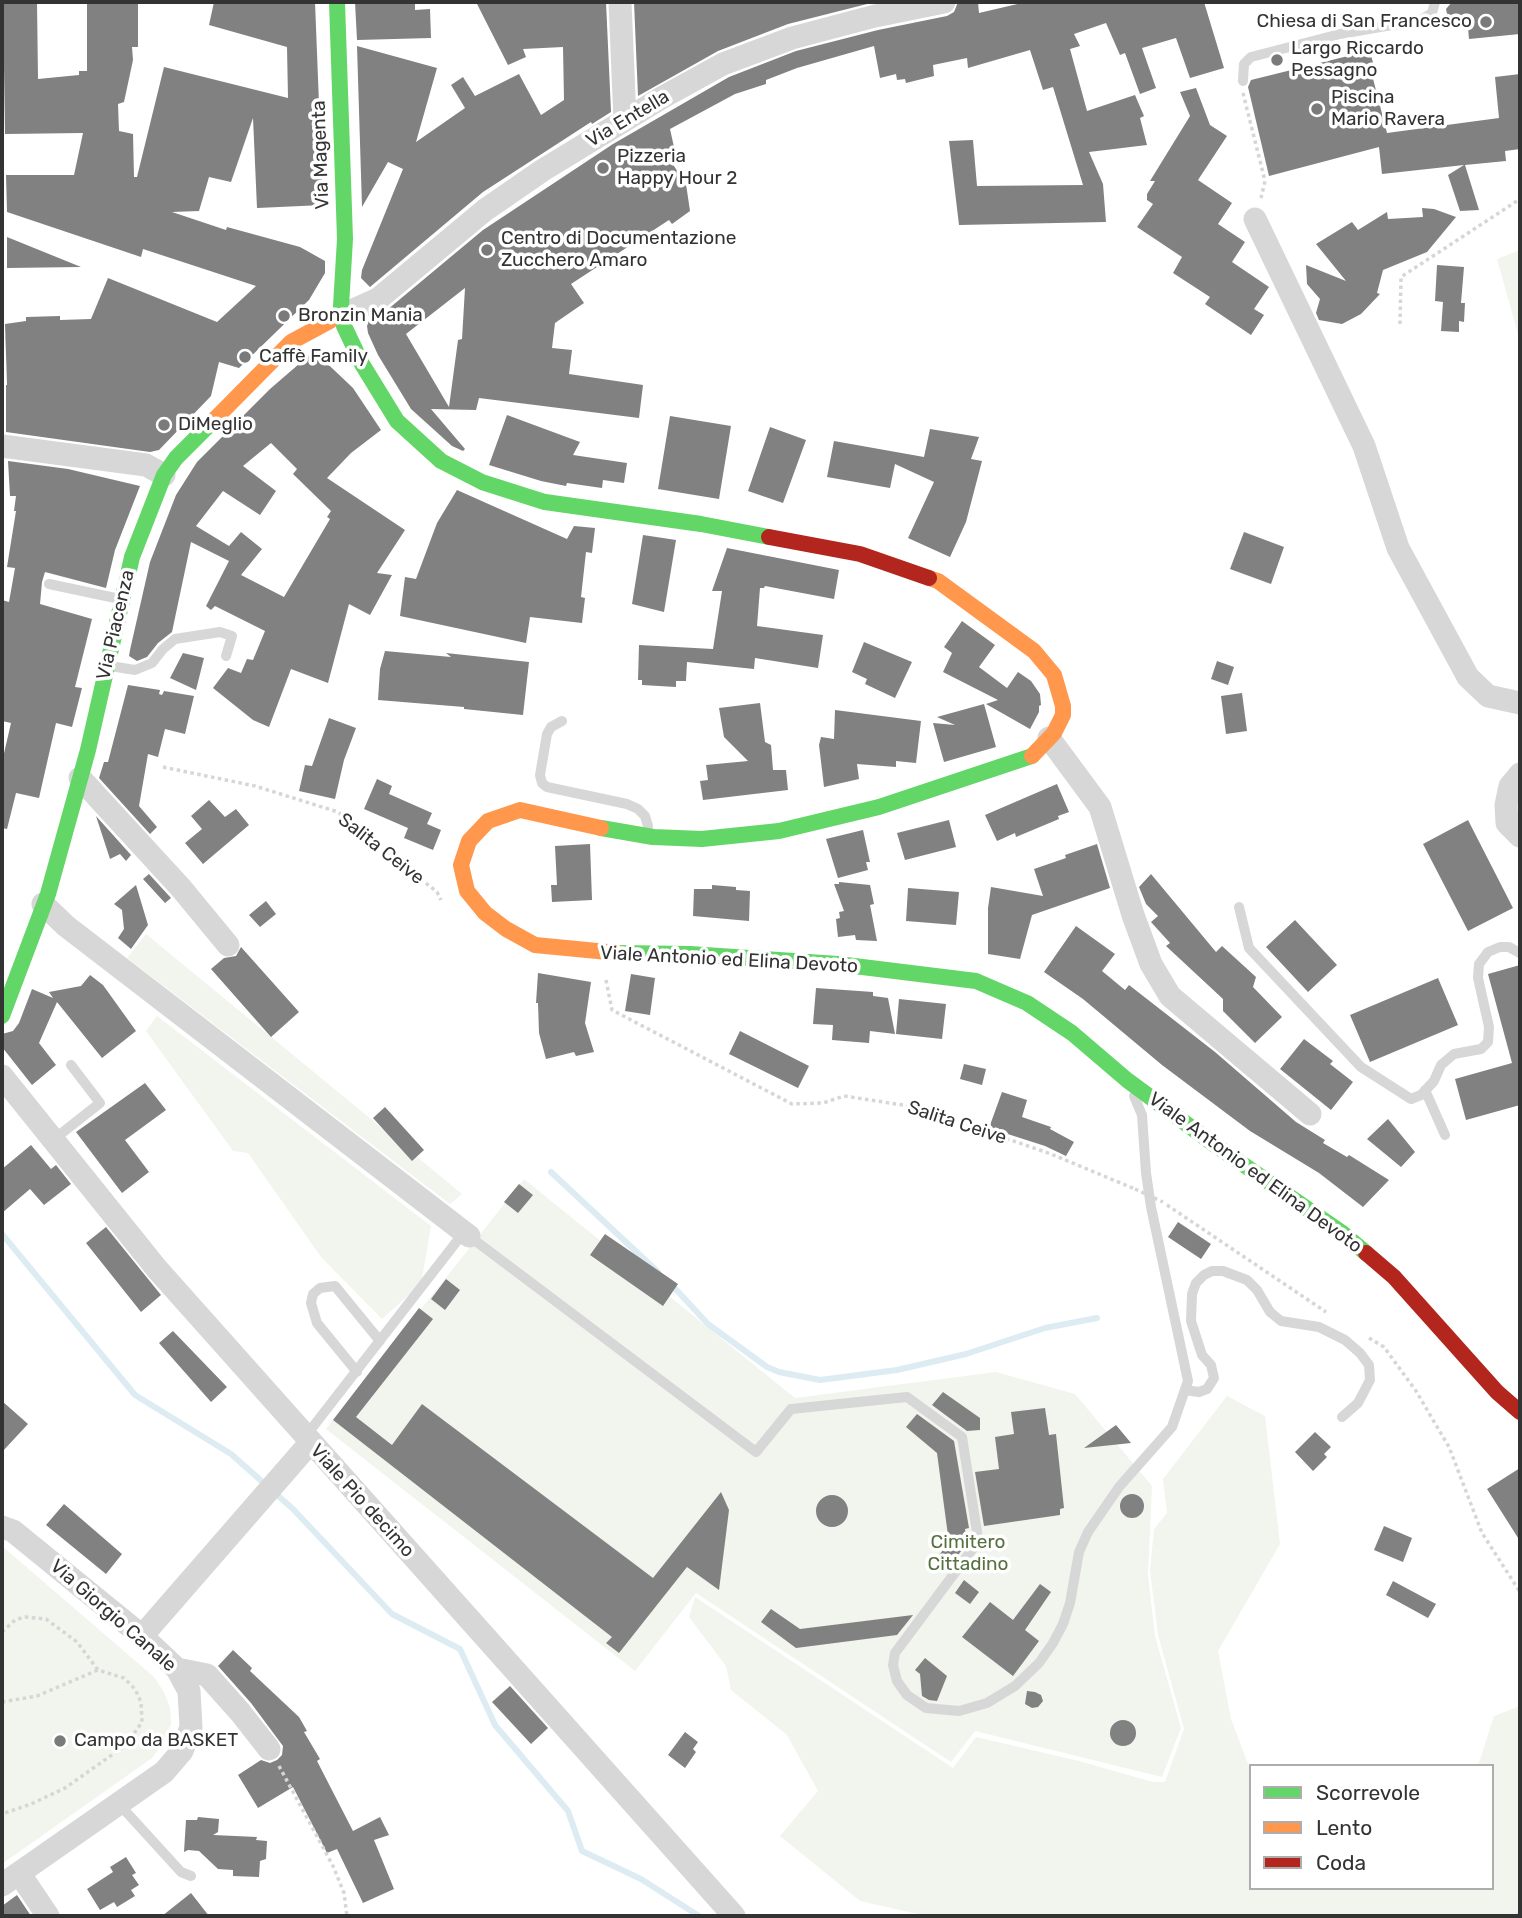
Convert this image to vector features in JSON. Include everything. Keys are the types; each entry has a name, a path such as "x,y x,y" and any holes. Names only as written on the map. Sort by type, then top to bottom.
{"street":[{"name":"Via Magenta","path":"337,2 345,239 341,316"},
{"path":"620,2 625,120"},
{"name":"Via Entella","path":"164,475 176,458 291,342 378,299 505,197 543,170 625,120 723,64 792,38 875,16 944,2"},
{"path":"1255,219 1364,446 1398,548 1468,677 1488,696 1520,703"},
{"name":"Viale Antonio ed Elina Devoto","path":"341,316 362,364 397,421 441,461 482,482 545,502 701,524 860,554 938,581 1034,651 1054,675 1063,706 1063,715 1049,738 1030,758 867,810 779,831 702,839 647,836 520,810 488,821 469,841 461,865 467,891 485,914 535,945 601,953 690,954 825,963 976,981 1027,1003 1072,1033 1127,1080 1215,1145 1341,1232 1394,1277 1497,1392 1520,1412"},
{"path":"2,447 146,465 164,475"},
{"name":"Via Piacenza","path":"2,1016 43,904 80,778 132,557 164,475"},
{"path":"1049,738 1100,807 1151,964 1170,996 1310,1114"},
{"path":"1520,774 1510,786 1506,805 1507,823 1520,836"},
{"path":"80,778 181,888 228,945"},
{"path":"43,904 66,926 466,1234"},
{"name":"Viale Pio decimo","path":"2,1076 157,1269 734,1916"},
{"path":"142,1636 289,1466 308,1440"},
{"name":"Via Giorgio Canale","path":"2,1527 13,1531 142,1636 177,1669 189,1691 191,1727 182,1751 164,1772 10,1879"},
{"path":"177,1669 207,1675 269,1749"},
{"path":"10,1879 48,1916"}],"lane":[{"path":"1243,81 1244,64 1251,57 1340,34 1421,20 1432,13 1434,2"},
{"path":"49,584 122,599"},
{"path":"107,665 135,670 152,663 175,639 220,632 232,636 226,656"},
{"path":"562,722 551,727 547,734 540,775 542,783 547,787 627,804 638,809 645,816 647,836"},
{"path":"1239,907 1249,948 1361,1067 1412,1099 1421,1095 1434,1081 1441,1065 1454,1054 1480,1049 1488,1042 1489,1027 1478,978 1479,964 1488,952 1500,947 1509,947 1520,953"},
{"path":"54,1140 100,1103 71,1065"},
{"path":"308,1440 380,1341 466,1234 756,1452 791,1409 907,1397 962,1437 978,1538 895,1653 893,1665 897,1681 907,1695 926,1708 959,1711 987,1703 1015,1686 1039,1663 1063,1624 1070,1603 1079,1552 1088,1532 1119,1487 1172,1427 1188,1381 1146,1172 1142,1115 1127,1080"},
{"path":"1425,1090 1445,1135"},
{"path":"1185,1390 1199,1392 1207,1389 1214,1378 1211,1365 1202,1355 1191,1321 1192,1294 1196,1283 1205,1275 1212,1271 1223,1271 1247,1280 1257,1290 1270,1312 1281,1321 1319,1327 1345,1340 1360,1353 1369,1365 1370,1380 1358,1403 1342,1417"},
{"path":"357,1372 317,1323 310,1303 313,1294 320,1288 335,1286 380,1341"},
{"path":"119,1804 181,1872 191,1875"}],"path":[{"path":"1243,81 1241,89 1265,181 1255,219"},
{"path":"1400,324 1401,277 1520,199"},
{"name":"Salita Ceive","path":"163,767 255,786 338,812 437,892 442,901"},
{"name":"Salita Ceive","path":"601,953 612,1010 792,1104 822,1103 844,1096 916,1107 1051,1154 1163,1202"},
{"path":"2,1632 15,1620 25,1617 46,1619 77,1642 98,1670 124,1678 135,1689 141,1702 142,1722 126,1745 65,1788 32,1804 2,1814"},
{"path":"2,1702 37,1696 98,1670"},
{"path":"269,1749 333,1866 344,1894 347,1916"}],"green space":[{"path":"1520,250 1520,341 1497,259"},
{"path":"146,934 462,1194 450,1204 127,958"},
{"path":"157,1016 431,1226 421,1284 382,1319 321,1257 248,1153 233,1151 146,1031"},
{"name":"Cimitero Cittadino","path":"524,1179 795,1398 996,1372 1075,1394 1152,1486 1148,1575 1155,1636 1181,1728 1162,1777 975,1731 951,1762 696,1593 635,1671 326,1429"},
{"path":"1227,1396 1265,1416 1280,1544 1218,1651 1231,1719 1249,1767 1249,1890 1494,1890 1494,1764 1479,1764 1494,1716 1520,1706 1520,1916 922,1915 860,1901 780,1836 818,1791 787,1735 731,1690 726,1666 689,1617 695,1597 953,1768 976,1737 1079,1761 1153,1782 1165,1782 1184,1729 1158,1635 1150,1571 1154,1529 1167,1513 1163,1479"},
{"path":"2,1546 154,1677 170,1708 171,1724 164,1742 152,1758 2,1864"}],"building":[{"path":"3,2 37,2 38,79 79,75 79,71 87,71 87,2 138,2 138,47 132,47 133,60 124,102 118,104 119,131 133,134 134,177 137,177 164,67 288,98 287,47 209,25 214,2 315,2 323,205 257,208 253,118 231,182 209,177 199,211 172,212 226,230 227,227 300,247 325,261 325,273 309,300 239,368 219,362 211,396 159,450 150,452 6,432 5,324 26,321 26,317 91,319 108,278 217,322 256,286 143,249 141,257 7,212 6,175 74,175 83,133 5,134"},
{"path":"355,2 415,2 415,10 430,9 431,38 357,40"},
{"path":"476,2 606,2 611,112 592,124 591,122 483,192 370,287 361,278 362,270 403,169 388,162 362,207 357,46 437,68 416,142 465,108 451,85 463,77 475,96 519,74 541,115 564,100 563,47 523,49 526,57 508,65"},
{"path":"634,2 875,2 788,24 718,51 638,96"},
{"path":"958,2 978,2 979,13 1026,2 1204,2 1224,68 1190,78 1176,38 1142,48 1156,88 1140,94 1125,53 1120,55 1106,23 1074,34 1080,46 1070,49 1087,111 1135,95 1144,116 1140,118 1147,145 1089,152 1103,184 1106,222 959,225 949,141 973,140 977,186 1083,185 1053,87 1043,90 1030,50 968,68 967,58 933,65 934,76 906,83 905,79 897,80 896,74 880,78 874,46 797,68 766,80 766,84 735,94 670,129 676,156 670,160 686,184 690,211 672,224 669,220 571,284 584,303 555,323 552,348 572,350 569,374 643,385 639,418 479,398 476,410 431,409 465,449 463,451 452,446 411,409 378,355 368,333 370,318 387,310 483,230 613,144 729,77 796,51 947,16 954,12","holes":["465,288 462,339 458,340 449,407 406,334"]},
{"name":"Chiesa di San Francesco","path":"1452,2 1520,2 1520,34 1469,39 1468,28 1454,25 1448,19 1446,9"},
{"path":"1368,45 1374,66 1370,67 1387,133 1499,118 1495,77 1520,74 1520,149 1505,151 1506,161 1465,165 1479,210 1460,211 1448,175 1464,165 1382,174 1379,147 1269,176 1248,87 1251,80 1352,55 1351,50"},
{"path":"1196,88 1210,125 1227,136 1198,180 1232,203 1218,224 1245,242 1232,262 1269,287 1254,309 1264,315 1251,335 1205,304 1210,297 1173,273 1182,257 1137,227 1153,204 1147,200 1147,194 1155,181 1150,181 1190,116 1180,92"},
{"path":"1422,208 1434,209 1456,217 1427,252 1383,270 1377,293 1380,294 1361,314 1342,324 1319,320 1316,313 1320,299 1307,284 1306,265 1346,281 1316,244 1352,222 1358,230 1387,212 1388,219 1423,217"},
{"path":"7,237 81,267 7,268"},
{"path":"1437,265 1464,267 1461,303 1465,303 1464,322 1459,321 1459,332 1441,331 1443,302 1435,301"},
{"path":"314,351 353,388 381,430 351,453 327,478 405,530 377,573 392,575 370,615 349,604 328,683 291,669 269,727 253,720 213,688 228,668 241,673 247,659 253,660 265,631 215,606 211,610 206,606 229,561 191,542 172,632 158,643 147,657 137,661 129,656 150,562 176,495 197,462 270,389","holes":["271,443 297,469 293,474 331,511 327,517 330,519 284,597 241,575 262,549 241,532 229,546 196,526 223,491 260,515 276,491 243,466"]},
{"path":"507,415 580,442 573,455 627,463 624,483 603,480 602,488 567,483 566,486 489,465"},
{"path":"670,416 731,426 719,499 658,489"},
{"path":"770,427 806,440 783,503 748,491"},
{"path":"930,429 979,437 971,459 982,461 966,522 950,557 908,538 934,482 895,464 890,488 827,477 834,441 924,457"},
{"path":"8,461 68,469 140,486 115,550 106,588 45,572 40,604 92,619 75,687 82,688 72,727 56,723 39,798 16,793 7,829 2,828 2,762 11,723 2,721 2,600 9,602 15,568 7,567 16,511 16,496 10,496"},
{"path":"457,490 567,539 574,526 595,528 592,553 586,552 581,597 585,598 582,623 530,617 526,643 400,616 405,577 416,579 437,523"},
{"path":"1244,532 1284,547 1271,584 1230,569"},
{"path":"643,535 676,540 664,612 632,604"},
{"path":"727,548 839,570 834,599 765,586 760,588 757,626 823,635 818,668 755,658 754,669 687,662 686,681 676,681 676,687 642,685 642,680 638,680 639,645 713,649 722,591 712,591"},
{"path":"962,621 995,645 979,667 1007,688 1018,672 1031,681 1040,694 1039,712 1030,729 986,704 998,700 943,672 952,653 944,647"},
{"path":"864,642 912,662 895,698 865,684 867,679 852,672"},
{"path":"385,651 451,657 446,653 529,662 523,715 378,700 380,669"},
{"path":"183,653 204,658 196,690 170,678"},
{"path":"1217,661 1234,667 1228,685 1211,679"},
{"path":"128,685 160,690 159,694 162,695 164,691 194,696 185,734 165,729 158,757 148,754 139,806 157,827 150,834 99,778 104,762 108,762"},
{"path":"1242,693 1247,731 1226,734 1221,696"},
{"path":"760,703 765,742 771,745 773,770 786,770 788,790 703,800 700,781 708,780 706,765 748,761 724,737 719,708"},
{"path":"984,704 996,747 944,762 933,723 955,725 937,717"},
{"path":"835,710 921,721 916,763 896,761 896,767 857,764 859,779 824,787 819,745 821,737 834,739"},
{"path":"329,718 356,728 344,760 335,799 299,791 305,765 312,766"},
{"path":"377,779 392,786 389,794 432,813 427,824 441,830 433,850 404,838 408,828 364,809"},
{"path":"1057,784 1069,812 1016,837 1015,833 997,841 985,815"},
{"path":"209,800 225,817 236,809 249,825 203,864 185,843 202,829 191,816"},
{"path":"96,816 131,855 126,861 120,854 110,859"},
{"path":"949,820 956,847 905,860 897,833"},
{"path":"1468,820 1513,908 1468,931 1423,844"},
{"path":"863,830 870,862 866,862 868,870 838,878 826,839"},
{"path":"590,844 592,900 552,902 551,885 557,885 555,846"},
{"path":"1097,844 1110,888 1032,915 1020,959 988,954 991,887 1043,896 1034,869"},
{"path":"149,874 171,898 165,903 143,879"},
{"path":"1151,874 1216,952 1222,946 1256,977 1253,987 1282,1017 1255,1043 1223,1011 1223,999 1166,946 1170,943 1151,922 1158,916 1146,904 1139,887"},
{"path":"839,882 870,885 874,904 870,905 877,941 856,940 855,935 838,937 836,919 840,918 839,912 844,911 834,884"},
{"path":"136,885 148,925 131,949 118,938 124,929 122,910 114,904"},
{"path":"712,885 750,891 749,921 693,916 694,889 712,889"},
{"path":"908,888 959,892 956,925 906,921"},
{"path":"266,901 276,914 260,927 249,915"},
{"path":"1295,920 1337,965 1308,992 1266,947"},
{"path":"1076,926 1115,954 1102,971 1125,990 1129,985 1215,1052 1296,1122 1325,1140 1323,1143 1347,1157 1349,1155 1389,1180 1363,1207 1319,1173 1250,1131 1162,1065 1083,999 1044,972"},
{"path":"241,947 299,1012 271,1037 211,969 224,958 236,956"},
{"path":"1520,965 1520,1105 1466,1120 1455,1079 1512,1063 1488,974"},
{"path":"538,973 591,982 585,1023 594,1052 576,1056 574,1052 546,1059 539,1033 536,1003"},
{"path":"631,974 655,978 650,1015 625,1011"},
{"path":"90,975 103,985 136,1031 102,1058 57,1002 39,1043 56,1065 32,1085 2,1047 2,1034 13,1031 19,1023 32,989 53,998 49,992 81,986"},
{"path":"1438,978 1458,1025 1370,1062 1350,1015"},
{"path":"816,988 873,992 873,996 888,998 895,1034 870,1031 869,1043 832,1040 833,1025 813,1024"},
{"path":"899,999 946,1004 942,1039 896,1034"},
{"path":"740,1031 809,1066 798,1088 729,1054"},
{"path":"1304,1039 1333,1061 1330,1064 1353,1082 1331,1110 1280,1069"},
{"path":"964,1064 986,1069 982,1085 960,1079"},
{"path":"145,1083 166,1110 125,1140 149,1172 122,1193 76,1132"},
{"path":"1002,1092 1027,1100 1022,1117 1051,1127 1050,1129 1074,1142 1066,1156 1045,1146 989,1128"},
{"path":"385,1107 424,1150 412,1161 373,1118"},
{"path":"1388,1119 1415,1152 1401,1167 1367,1139"},
{"path":"31,1145 51,1169 56,1165 71,1184 44,1205 30,1189 2,1213 2,1169"},
{"path":"519,1184 533,1195 518,1213 504,1202"},
{"path":"1178,1222 1211,1244 1201,1259 1168,1237"},
{"path":"106,1227 161,1295 141,1312 86,1243"},
{"path":"605,1234 678,1284 663,1306 590,1255"},
{"path":"446,1279 460,1290 445,1310 431,1299"},
{"path":"419,1308 433,1319 356,1417 392,1445 422,1404 653,1578 721,1492 729,1510 719,1590 687,1567 619,1653 606,1643 612,1637 333,1420"},
{"path":"173,1331 227,1387 211,1402 159,1343"},
{"path":"943,1392 980,1418 980,1430 967,1431 932,1405"},
{"path":"2,1401 28,1424 2,1452"},
{"path":"1045,1408 1049,1435 1056,1434 1064,1508 1060,1509 1060,1515 984,1526 975,1472 999,1469 995,1437 1014,1434 1011,1412"},
{"path":"917,1414 954,1441 969,1528 965,1529 967,1543 947,1570 934,1561 949,1543 937,1453 906,1427"},
{"path":"1116,1425 1131,1443 1084,1448"},
{"path":"1315,1432 1331,1447 1324,1454 1327,1457 1313,1471 1295,1452"},
{"path":"1520,1468 1520,1541 1487,1489"},
{"path":"1132,1494 1143,1501 1144,1506 1137,1517 1132,1518 1121,1511 1120,1506 1127,1495"},
{"path":"832,1495 843,1500 848,1511 843,1522 832,1527 821,1522 816,1511 821,1500"},
{"path":"64,1504 122,1554 106,1574 46,1525"},
{"path":"1384,1526 1412,1538 1403,1562 1374,1550"},
{"path":"964,1580 979,1592 970,1604 955,1593"},
{"path":"1393,1581 1436,1604 1428,1618 1386,1595"},
{"path":"1040,1584 1051,1592 1025,1630 1039,1641 1013,1676 962,1637 990,1602 1013,1620"},
{"path":"771,1609 800,1629 913,1615 897,1635 796,1648 761,1622"},
{"path":"233,1650 252,1668 250,1671 299,1717 307,1731 304,1732 320,1759 317,1761 353,1831 380,1817 389,1835 374,1840 394,1889 363,1903 337,1849 327,1853 293,1787 258,1808 238,1775 261,1760 270,1763 277,1760 282,1755 283,1746 251,1703 218,1666"},
{"path":"925,1658 947,1676 937,1701 922,1696 920,1674 915,1670"},
{"path":"510,1686 548,1728 531,1744 492,1702"},
{"path":"1027,1691 1041,1695 1043,1701 1038,1707 1032,1708 1025,1704"},
{"path":"1123,1720 1132,1724 1136,1733 1132,1742 1123,1746 1114,1742 1110,1733 1114,1724"},
{"path":"685,1732 698,1742 693,1749 696,1752 685,1768 668,1755"},
{"path":"198,1817 219,1819 218,1832 213,1835 257,1837 256,1840 267,1841 266,1859 260,1861 259,1877 233,1876 233,1870 218,1869 199,1851 184,1852 186,1820 197,1820"},
{"path":"126,1857 136,1873 132,1875 139,1885 131,1890 135,1896 117,1907 114,1902 100,1910 87,1889 113,1872 110,1867"},
{"path":"191,1893 209,1916 162,1916"},
{"path":"17,1895 31,1916 2,1916 2,1906"}],"waterway":[{"path":"551,1172 658,1272"},
{"path":"2,1234 135,1395 231,1454 293,1509 392,1614 460,1649 495,1725 568,1811 582,1851 641,1879 699,1916"},
{"path":"671,1284 708,1324 767,1367 820,1380 897,1370 966,1354 1045,1328 1097,1318"},
{"path":"1517,1916 1520,1913"}],"traffic: fast":[{"path":"337,2 345,239 341,306"},
{"path":"344,326 362,364 397,421 441,461 482,482 545,502 701,524 769,537"},
{"path":"2,1016 48,894 88,750 132,557 164,475 176,458 215,419"},
{"path":"601,828 653,837 702,839 779,831 879,807 1032,756"},
{"path":"618,953 690,954 838,964 976,981 1027,1003 1072,1033 1127,1080 1341,1232 1366,1253"}],"traffic: slow":[{"path":"215,419 291,342 330,321"},
{"path":"929,578 938,581 1034,651 1054,675 1063,715 1054,733 1032,756"},
{"path":"601,828 520,810 488,821 469,841 461,865 467,891 485,913 506,929 535,945 618,953"}],"traffic: jam":[{"path":"769,537 860,554 929,578"},
{"path":"1366,1253 1394,1277 1497,1392 1520,1412"}],"place":[{"name":"Chiesa di San Francesco","path":"1486,22"},
{"name":"Largo Riccardo Pessagno","path":"1277,60"},
{"name":"Piscina Mario Ravera","path":"1317,109"},
{"name":"Pizzeria Happy Hour 2","path":"603,168"},
{"name":"Centro di Documentazione Zucchero Amaro","path":"487,250"},
{"name":"Bronzin Mania","path":"284,316"},
{"name":"Caffè Family","path":"245,357"},
{"name":"DiMeglio","path":"164,425"},
{"name":"Campo da BASKET","path":"60,1741"}]}
